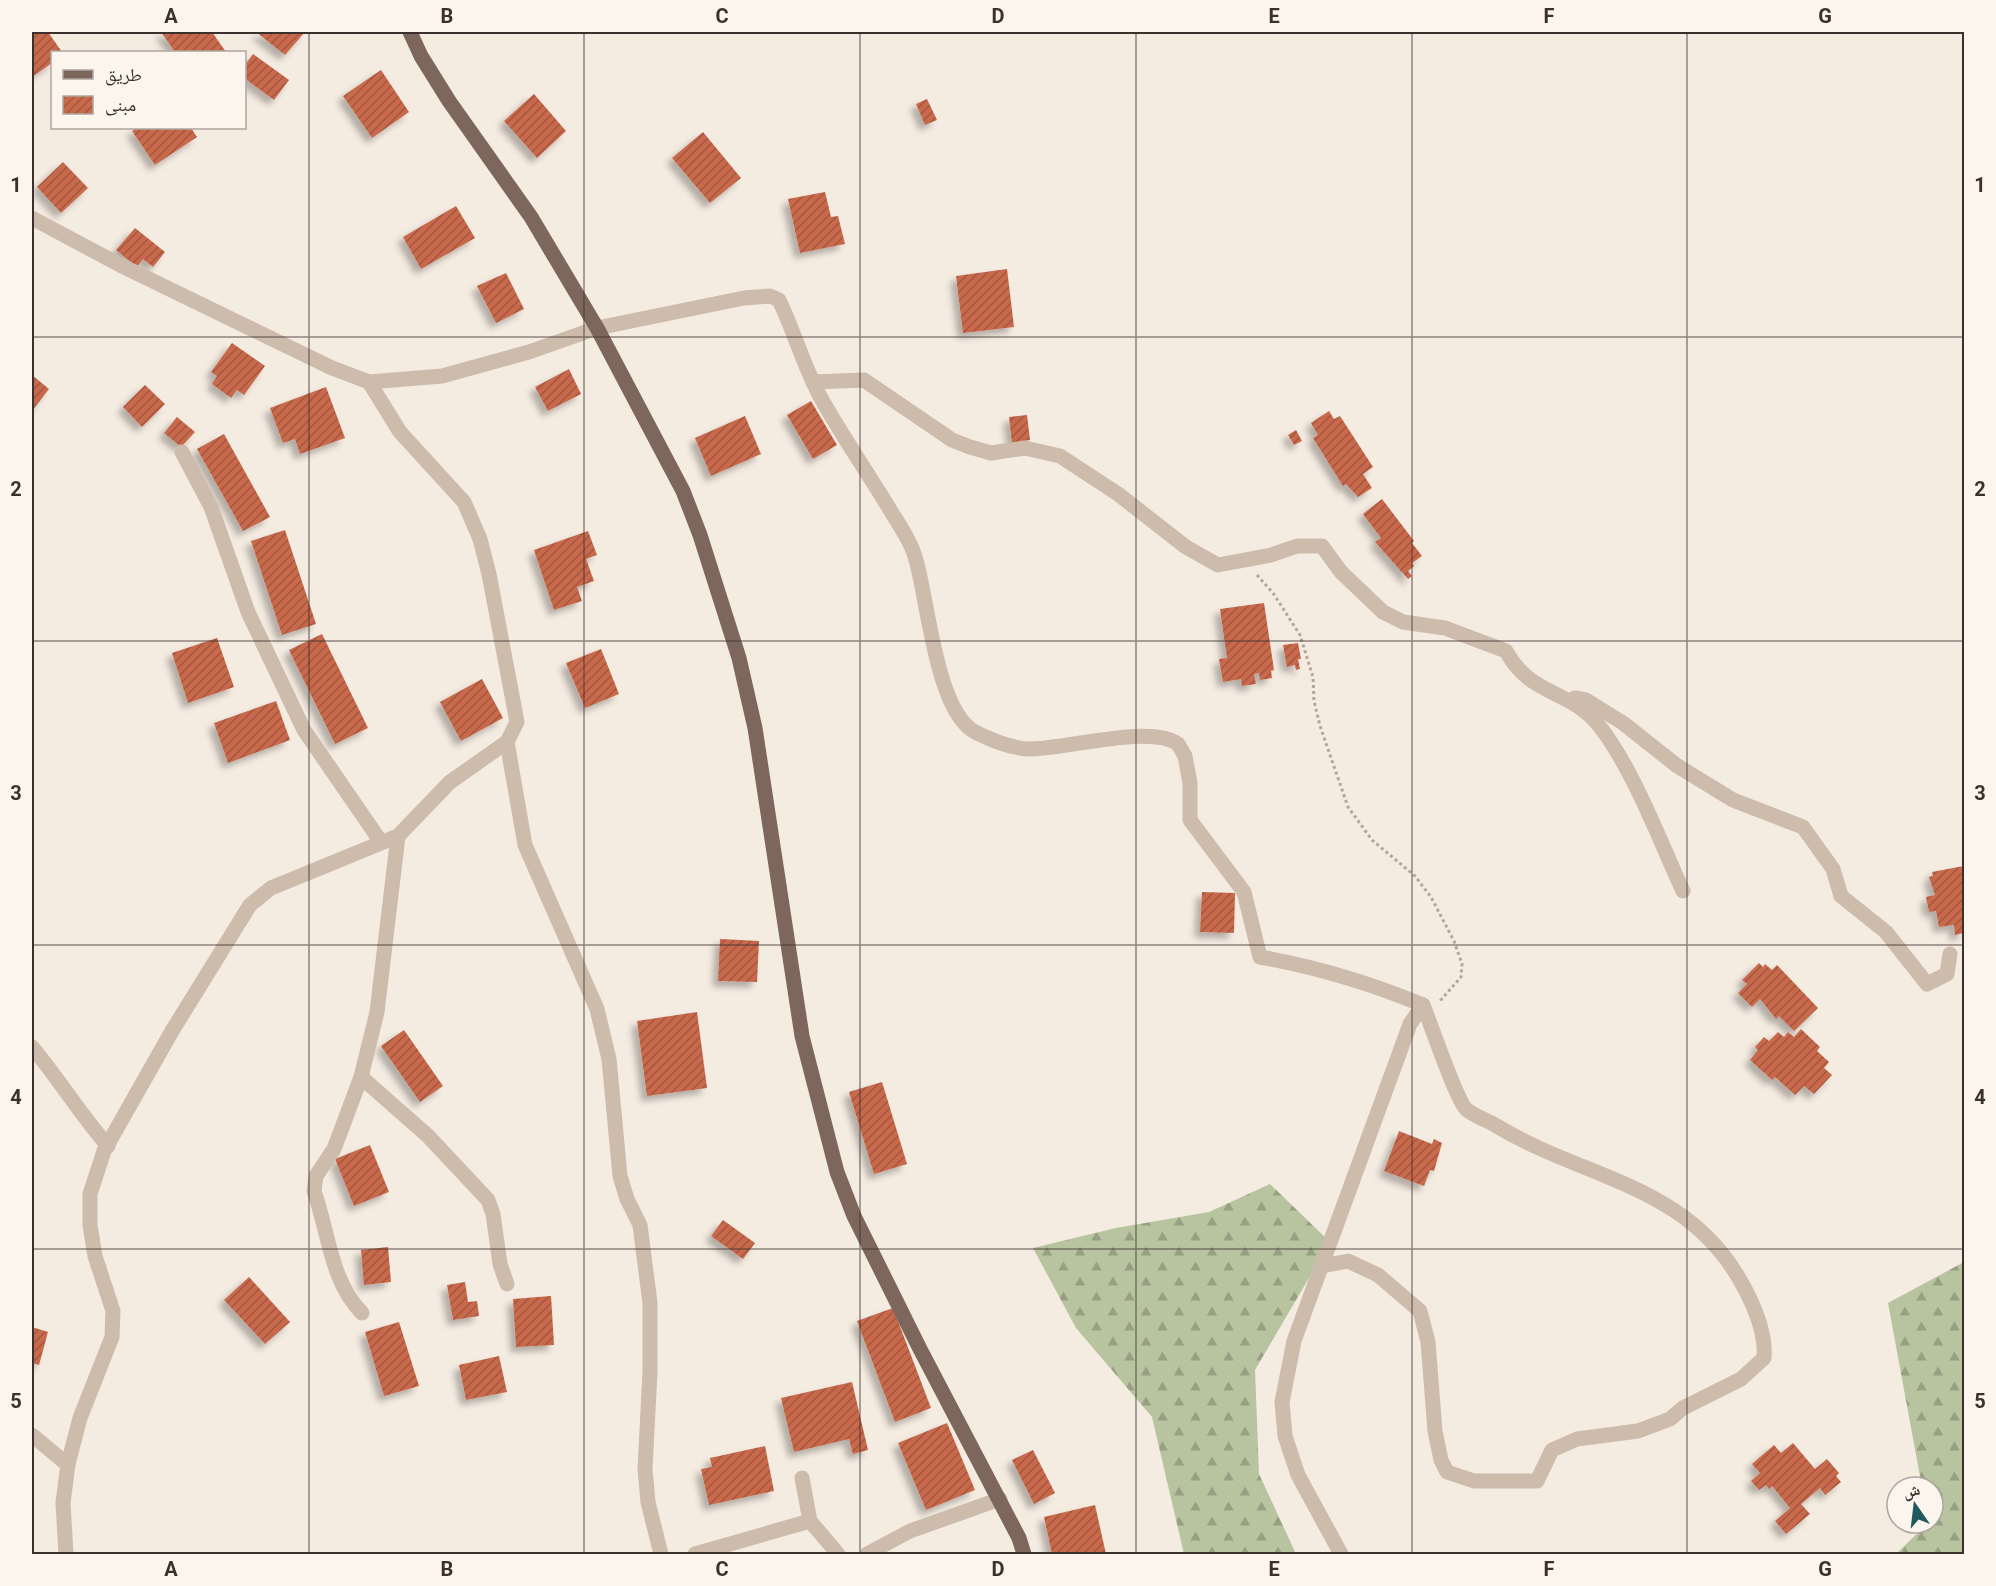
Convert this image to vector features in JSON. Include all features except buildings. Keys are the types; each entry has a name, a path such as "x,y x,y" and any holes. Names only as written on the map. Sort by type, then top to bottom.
{"main road":[{"path":"410,32 421,56 449,101 531,217 597,328 683,491 700,535 739,658 755,728 802,1036 837,1172 854,1216 915,1340 1000,1499 1019,1538 1024,1554"}],"street":[{"path":"32,218 120,265 311,358 369,382 442,376 529,352 597,328 751,297 770,296 779,300 813,382 913,548 941,670 956,713 963,724 994,741 1029,749 1066,747 1126,737 1174,741 1183,748 1190,783 1190,820 1244,892 1260,957 1288,960 1350,978 1423,1005 1465,1109 1537,1148 1657,1199 1703,1231 1736,1272 1752,1303 1761,1326 1764,1358 1741,1379 1683,1408 1670,1419 1638,1431 1577,1439 1552,1450 1536,1481 1474,1481 1447,1472 1441,1460 1435,1431 1428,1342 1420,1311 1378,1275 1348,1262 1322,1266"},
{"path":"813,382 864,380 952,440 970,447 991,453 1025,448 1060,456 1118,494 1205,559 1218,565 1237,563 1297,546 1322,546 1341,572 1383,612 1403,622 1445,628 1493,644 1506,651 1514,666 1532,683 1586,711 1598,725 1625,768 1683,891"},
{"path":"66,1554 63,1503 68,1465 80,1418 112,1337 113,1311 95,1256 90,1225 90,1194 99,1163 108,1146 172,1031 250,904 271,888 398,836 450,782 507,742 517,722 480,539 464,502 400,432 369,382"},
{"path":"182,452 211,507 249,612 304,730 381,842"},
{"path":"1557,696 1586,700 1623,723 1676,765 1733,800 1803,827 1833,868 1841,896 1886,932 1928,984 1947,974 1950,954"},
{"path":"507,742 525,845 597,1009 609,1059 620,1176 627,1199 640,1225 650,1304 650,1371 645,1469 648,1502 661,1554"},
{"path":"362,1313 348,1299 339,1283 314,1191 316,1176 334,1149 361,1077 377,1012 398,836"},
{"path":"1341,1554 1298,1475 1285,1436 1282,1402 1294,1341 1410,1024 1423,1005"},
{"path":"32,1047 81,1115 108,1146"},
{"path":"361,1077 428,1136 488,1200 493,1214 500,1264 507,1284"},
{"path":"32,1435 68,1465"},
{"path":"802,1478 810,1521 838,1554"},
{"path":"867,1554 909,1531 1000,1499"},
{"path":"695,1554 720,1551 810,1521"}],"path":[{"path":"1237,563 1259,576 1300,635 1313,677 1314,701 1320,726 1348,807 1372,840 1415,876 1431,897 1454,941 1462,964 1461,976 1444,998 1438,1002 1423,1005"}],"green space":[{"path":"1270,1184 1330,1242 1255,1370 1259,1474 1296,1554 1184,1554 1152,1417 1076,1328 1033,1248 1116,1228 1209,1212"},
{"path":"1964,1262 1964,1554 1896,1554 1916,1535 1945,1535 1945,1475 1920,1475 1888,1303"}]}
